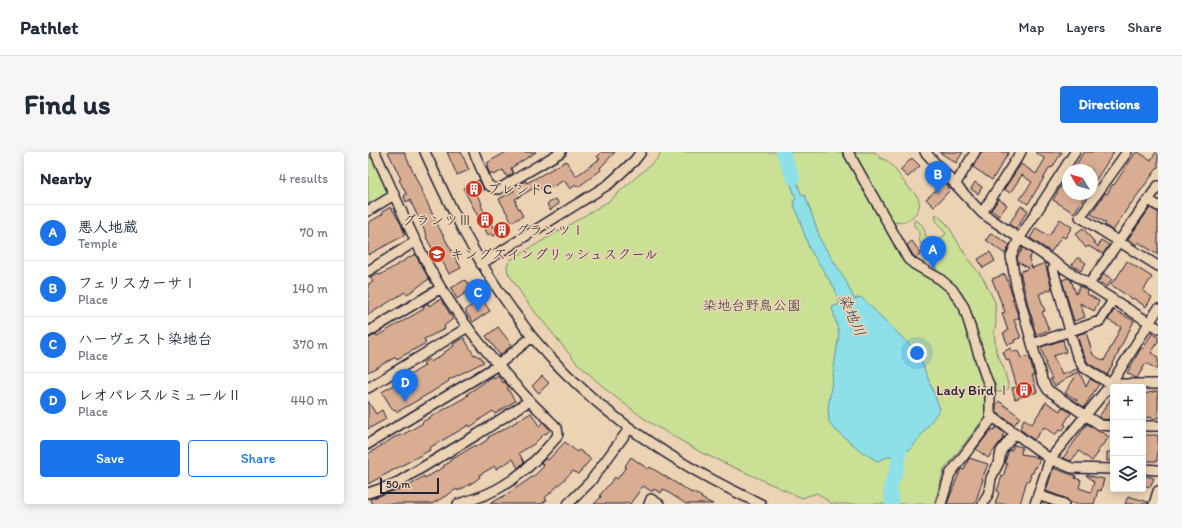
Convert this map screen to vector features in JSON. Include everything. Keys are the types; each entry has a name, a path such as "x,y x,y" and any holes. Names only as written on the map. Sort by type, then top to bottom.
{"street":[{"path":"375,152 416,241 441,288 468,327 498,365 530,401 557,428 558,434 556,438 535,461 521,473 488,494 458,504"},
{"path":"425,152 442,190 481,264 532,337 554,361 588,394 629,429 695,471 761,504"},
{"path":"474,152 488,185 496,189 499,189 561,152"},
{"path":"481,264 598,192 620,175 641,152"},
{"path":"848,152 908,259 952,289 964,307 990,387 990,415 1050,459 1072,468 1110,468"},
{"path":"926,152 955,186 982,213 1057,264 1158,328"},
{"path":"955,186 975,152"},
{"path":"982,213 1021,152"},
{"path":"1075,152 1019,239 1010,256 1042,380 1048,390 1102,426 1110,426"},
{"path":"1127,152 1080,217 1158,266"},
{"path":"1089,284 1157,188"},
{"path":"368,211 394,195"},
{"path":"1149,200 1158,206"},
{"path":"368,271 416,241"},
{"path":"1057,264 1053,269 1076,353 1084,367 1111,384 1158,309"},
{"path":"368,332 441,288"},
{"path":"1032,344 1100,321 1113,300"},
{"path":"368,388 468,327"},
{"path":"368,444 498,365 532,337"},
{"path":"1146,384 1158,384"},
{"path":"1064,504 1037,500 1050,459 1110,385"},
{"path":"368,493 395,484 530,401"},
{"path":"941,504 950,474 993,417"},
{"path":"1146,426 1158,426"},
{"path":"568,504 590,482 629,429"},
{"path":"983,504 989,492 991,478 998,464 1001,451 1015,433"},
{"path":"1146,469 1158,470"},
{"path":"1154,504 1158,491"},
{"path":"649,504 651,499 660,504"}],"green space":[{"name":"染地台野鳥公園","path":"661,152 843,152 902,259 908,265 945,288 956,300 963,315 980,376 987,391 985,417 944,470 934,504 832,504 817,493 802,498 702,453 649,422 610,393 576,362 527,302 508,273 507,266 510,260 609,201 657,159"},
{"path":"851,152 875,152 880,158 891,164 919,200 919,208 911,218 903,222 893,223 887,217"},
{"path":"368,157 373,159 389,190 387,194 368,205"},
{"path":"936,214 947,224 968,259 983,278 995,302 996,325 994,331 996,351 1004,369 1009,388 1003,392 997,392 989,375 977,329 966,301 961,292 939,275 931,258 919,240 919,230 914,226 914,221 916,220 923,226 925,235 931,242 938,241 946,234 937,222 935,216"}],"water":[{"path":"789,159 802,196 805,195 821,241 845,279 854,299 861,297 914,349 920,358 940,409 911,449 877,461 861,451 833,428 829,422 828,408 839,334 832,307 840,304 835,289 809,248 793,201 796,199 783,161"}],"building":[{"path":"388,152 404,152 437,224 461,268 449,274 439,257 437,258 410,200 406,202 404,196 406,193 399,180 401,179"},
{"path":"447,152 461,152 469,170 457,175"},
{"path":"506,152 536,152 511,168 513,173 507,177 503,170 494,175 490,174 487,167 489,165 487,163"},
{"path":"602,152 615,152 600,168 601,170 578,187 576,185 570,189 564,180 551,188 550,185 542,190 539,185 515,199 515,202 523,216 512,222 499,199 514,191 513,187 526,181 527,183 566,161 576,176 600,159 597,157"},
{"path":"939,152 963,152 956,163"},
{"path":"981,152 1009,152 992,180 973,167"},
{"path":"1035,152 1062,152 1052,168 1051,167 1047,170 1048,171 1028,204 1020,199 1032,182 1022,175 1010,193 1004,189 1021,164 1036,174 1045,159"},
{"path":"1084,152 1114,152 1098,177 1098,164 1077,164"},
{"path":"1136,152 1151,160 1156,152 1158,152 1158,167 1130,204 1113,231 1105,225 1106,223 1091,214 1105,193 1107,194 1113,184 1114,185"},
{"path":"912,158 920,166 908,177 900,170"},
{"path":"479,180 484,190 476,194 482,203 481,205 486,216 488,215 494,228 503,223 507,231 501,235 499,233 493,236 491,233 488,235 463,188"},
{"path":"945,182 950,190 934,207 926,199"},
{"path":"975,182 982,187 978,194 971,189"},
{"path":"1062,184 1062,200 1082,200 1074,213 1053,200"},
{"path":"556,199 559,204 550,210 547,204"},
{"path":"999,199 1007,205 999,216 991,210"},
{"path":"1021,206 1028,210 1016,229 1009,224"},
{"path":"391,207 401,224 405,235 368,255 368,223"},
{"path":"1150,208 1158,212 1158,255 1138,242 1137,245 1128,239"},
{"path":"1060,219 1072,227 1065,238 1062,236 1051,252 1030,238 1036,228 1049,236"},
{"path":"1083,228 1098,247 1101,240 1109,245 1103,254 1088,246 1086,248 1075,234"},
{"path":"991,233 1010,245 1005,254 986,240"},
{"path":"912,241 921,254 916,258 907,245"},
{"path":"1023,248 1032,254 1029,259 1032,268 1045,263 1052,289 1039,294 1045,311 1042,312 1049,330 1036,335 1020,272 1029,268 1018,262 1017,258"},
{"path":"990,252 995,261 983,268 978,259"},
{"path":"415,254 429,279 407,294 405,292 368,315 368,284 373,282 370,277 378,273 379,275 382,274"},
{"path":"1077,258 1086,263 1081,271 1072,265"},
{"path":"1127,261 1152,277 1143,291 1152,297 1146,307 1110,284 1116,279"},
{"path":"1005,274 1019,318 1014,320 1021,338 1014,340 1015,342 1008,345 1003,333 1008,331 1002,313 1005,312 992,279"},
{"path":"1104,274 1112,279 1107,287 1098,281"},
{"path":"1068,278 1071,280 1076,294 1080,286 1088,291 1087,294 1099,301 1094,311 1080,303 1085,317 1074,321 1062,280"},
{"path":"465,280 471,289 457,299 451,288"},
{"path":"441,299 453,319 444,326 445,329 424,339 426,343 397,359 396,357 368,372 368,339 376,334 377,336 424,309 423,306 428,303 429,306"},
{"path":"479,301 483,301 490,311 473,322 466,312 466,309"},
{"path":"1114,310 1134,321 1107,375 1088,363 1077,335 1086,332 1093,355 1104,361 1121,327 1108,320"},
{"path":"498,327 512,345 500,355 486,336"},
{"path":"1152,333 1158,337 1158,342 1151,353 1158,357 1158,370 1146,363 1136,378 1127,373 1141,348 1143,349"},
{"path":"464,338 474,355 476,354 478,357 480,356 484,362 448,380 449,381 430,393 397,412 395,409 393,410 382,392 423,367 425,365 423,363 429,359 431,362 454,346 453,344"},
{"path":"1063,340 1066,352 1053,356 1062,375 1077,369 1079,371 1055,386 1050,379 1052,379 1045,364 1046,363 1041,347"},
{"path":"1011,348 1012,352 1018,351 1021,358 1029,356 1037,392 1015,399 1012,388 1017,387 1009,360 1007,361 1003,352"},
{"path":"1079,371 1086,387 1090,379 1099,384 1084,407 1076,402 1077,400 1065,393"},
{"path":"498,375 503,383 505,382 509,387 507,388 515,401 495,414 493,411 470,427 469,425 429,448 430,450 368,484 368,454 395,437 404,434 423,423 422,422 464,398 486,380 493,376 494,378"},
{"path":"542,376 549,383 539,393 532,386"},
{"path":"1158,391 1158,418 1146,418 1146,393"},
{"path":"1110,400 1110,417 1108,420 1099,417"},
{"path":"368,401 376,414 382,410 386,419 368,429"},
{"path":"999,401 1020,417 1014,425 996,412 996,405"},
{"path":"1046,402 1060,411 1062,407 1071,413 1064,424 1066,425 1062,431 1059,430 1055,435 1044,427 1034,440 1020,429 1024,419 1032,424"},
{"path":"531,413 539,426 543,422 550,430 534,444 519,453 524,462 518,468 513,459 496,469 495,466 479,475 480,477 475,481 458,491 457,489 432,504 372,504 370,499 405,486 406,488 424,476 425,478 444,467 443,466 450,462 449,461 475,445 476,447 487,440 489,438 488,437"},
{"path":"1087,424 1109,437 1097,452 1099,452 1092,461 1079,451 1071,461 1063,458"},
{"path":"996,427 1005,433 1002,436 1004,437 988,458 976,449 992,429 994,430"},
{"path":"1146,435 1158,435 1157,461 1146,461"},
{"path":"565,442 577,452 579,450 591,459 578,474 573,471 545,498 547,500 541,504 490,504 535,475 544,466 541,463 546,458 548,460"},
{"path":"1014,445 1022,447 1021,454 1040,459 1033,473 1031,473 1029,481 1027,480 1020,504 995,504 999,492 997,491 1007,464 1005,462 1009,450 1011,451"},
{"path":"1107,452 1110,452 1110,461 1107,461"},
{"path":"631,457 648,469 650,467 713,504 686,504 663,489 661,493 654,489 651,491 643,486 630,504 626,502 625,504 594,504 601,497 600,495 615,477 617,479"},
{"path":"969,458 988,464 975,504 947,504 960,471 961,469 964,470"},
{"path":"1053,468 1076,476 1075,478 1081,480 1079,488 1091,492 1094,482 1086,475 1104,479 1101,491 1098,490 1094,504 1075,504 1065,498 1046,491"},
{"path":"1146,476 1154,478 1150,487 1146,486"},
{"path":"1128,496 1148,502 1148,504 1125,504"}],"waterway":[{"name":"染地川","path":"783,152 793,178"},
{"name":"染地川","path":"892,504 890,487 897,468 900,451 898,434"}],"place":[{"name":"プレシドC","path":"474,189"},
{"name":"フェリスカーサⅠ","path":"938,194"},
{"name":"グランツⅢ","path":"485,220"},
{"name":"グランツⅠ","path":"502,230"},
{"name":"キングズイングリッシュスクール","path":"437,254"},
{"name":"悪人地蔵","path":"933,269"},
{"name":"ハーヴェスト染地台","path":"478,312"},
{"name":"Lady Bird Ⅰ","path":"1024,390"},
{"name":"レオパレスルミュールⅡ","path":"405,402"}]}
